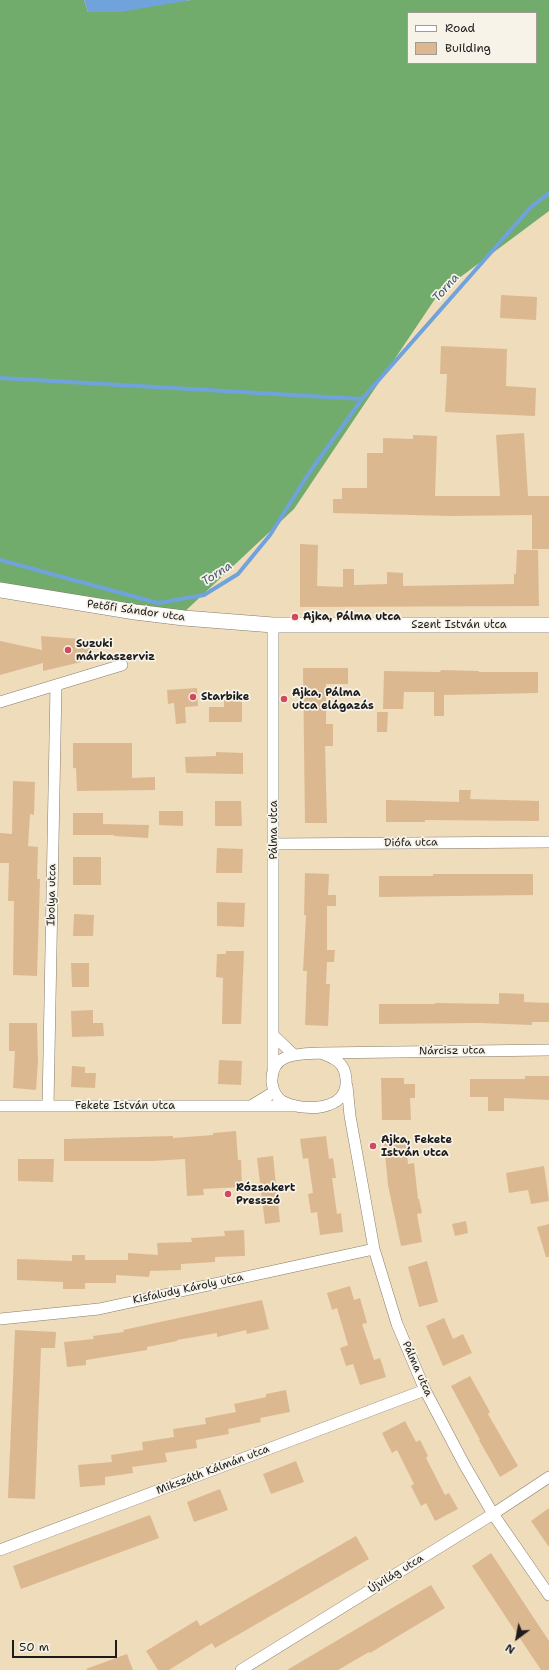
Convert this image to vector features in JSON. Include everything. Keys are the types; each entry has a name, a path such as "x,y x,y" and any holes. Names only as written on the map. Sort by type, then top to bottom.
{"main road":[{"name":"Petőfi Sándor utca","path":"0,590 177,617 273,625"},
{"name":"Szent István utca","path":"273,625 549,625"}],"street":[{"name":"Pálma utca","path":"273,625 274,844 272,1083 274,1092"},
{"path":"0,702 122,666"},
{"name":"Ibolya utca","path":"48,1106 56,685"},
{"name":"Diófa utca","path":"274,844 549,842"},
{"path":"273,1035 293,1054"},
{"name":"Nárcisz utca","path":"321,1053 549,1050"},
{"path":"273,1069 280,1060 293,1054 321,1053 334,1057 342,1064 356,1053"},
{"name":"Pálma utca","path":"342,1064 346,1071 350,1116 374,1249 397,1324 425,1390 464,1464 493,1514 549,1595"},
{"path":"250,1106 274,1092 280,1100 293,1106 316,1108 327,1106 336,1102 342,1096 347,1086"},
{"path":"336,1102 350,1116"},
{"name":"Fekete István utca","path":"0,1106 293,1106"},
{"name":"Kisfaludy Károly utca","path":"0,1319 99,1308 374,1249"},
{"name":"Mikszáth Kálmán utca","path":"0,1550 425,1390"},
{"name":"Újvilág utca","path":"241,1670 493,1514 549,1477"}],"green space":[{"path":"0,0 84,0 88,12 191,0 549,0 549,211 439,293 294,509 180,616 0,587"}],"water":[{"path":"84,0 191,0 120,12 88,12"}],"building":[{"path":"501,295 537,297 536,320 500,318"},
{"path":"441,346 507,349 506,386 536,388 535,416 445,412 447,374 440,374"},
{"path":"524,433 528,496 549,496 549,549 532,549 532,515 451,516 333,513 333,499 342,499 342,488 367,488 367,453 383,453 383,438 413,439 413,435 437,436 435,496 500,496 496,435"},
{"path":"300,544 318,545 317,586 343,587 343,569 354,569 354,585 387,584 387,572 403,573 403,586 514,584 517,550 538,550 539,606 300,607"},
{"path":"41,636 92,640 94,659 43,671 43,663 0,675 0,641 42,650"},
{"path":"303,668 348,668 348,684 326,684 326,724 333,724 333,746 325,746 327,823 305,823"},
{"path":"441,670 479,672 538,672 538,693 444,695 444,716 434,716 434,692 404,692 403,709 383,709 384,671 440,672"},
{"path":"197,688 198,706 185,707 186,723 176,724 174,703 168,704 167,690"},
{"path":"224,699 242,699 242,722 209,722 209,707 224,707"},
{"path":"377,712 388,712 387,732 377,732"},
{"path":"73,743 132,743 132,778 155,777 155,790 77,791 76,768 73,768"},
{"path":"216,752 243,753 243,774 186,773 185,757 216,756"},
{"path":"13,781 35,782 34,815 30,814 28,846 38,847 37,879 40,879 37,976 13,975 14,901 8,901 9,863 0,863 0,833 12,834"},
{"path":"459,790 471,790 470,799 539,801 539,821 425,820 425,822 386,822 386,800 459,802"},
{"path":"215,801 241,801 242,826 215,826"},
{"path":"159,811 183,811 183,826 159,825"},
{"path":"73,813 103,813 103,824 149,825 148,838 114,835 73,835"},
{"path":"217,848 243,849 242,873 216,873"},
{"path":"73,857 101,857 101,885 73,885"},
{"path":"305,873 329,874 328,895 336,895 336,906 327,906 327,950 335,950 334,962 327,962 326,984 330,984 328,1026 305,1025 307,971 303,971 306,915 304,915"},
{"path":"433,874 533,874 533,895 379,897 379,876 433,876"},
{"path":"217,902 245,903 244,927 217,926"},
{"path":"74,914 94,915 93,936 73,936"},
{"path":"226,951 244,951 241,1024 222,1024 223,978 216,977 217,954 226,954"},
{"path":"71,963 89,963 89,987 72,987"},
{"path":"499,993 524,994 524,1002 549,1003 549,1022 532,1022 532,1025 480,1023 379,1024 379,1004 499,1004"},
{"path":"93,1010 93,1023 103,1023 104,1036 72,1037 71,1011"},
{"path":"9,1023 37,1023 38,1062 36,1090 13,1088 15,1051 9,1051"},
{"path":"219,1060 242,1061 241,1085 218,1084"},
{"path":"72,1066 85,1067 85,1073 96,1073 95,1088 71,1087"},
{"path":"525,1076 549,1076 549,1100 504,1098 504,1111 488,1111 488,1097 470,1097 470,1079 525,1079"},
{"path":"381,1078 404,1078 404,1084 415,1084 415,1098 410,1098 411,1120 382,1120"},
{"path":"236,1131 238,1160 241,1160 242,1187 203,1189 204,1195 187,1196 185,1159 152,1161 64,1161 64,1139 173,1136 173,1138 213,1135 213,1133"},
{"path":"326,1136 329,1159 333,1158 336,1178 332,1178 337,1214 341,1213 343,1232 320,1235 317,1212 311,1213 308,1194 313,1193 308,1158 303,1159 300,1139"},
{"path":"406,1141 408,1164 414,1163 418,1199 422,1213 417,1214 422,1242 401,1246 388,1185 384,1142"},
{"path":"273,1156 280,1222 265,1224 257,1158"},
{"path":"18,1159 54,1159 53,1182 18,1181"},
{"path":"544,1166 549,1201 531,1204 528,1190 509,1193 506,1173"},
{"path":"466,1221 468,1233 455,1236 452,1224"},
{"path":"549,1224 549,1257 546,1257 537,1227"},
{"path":"244,1230 245,1256 215,1257 215,1262 181,1264 181,1270 150,1271 149,1277 116,1275 116,1283 85,1283 85,1289 63,1289 63,1282 17,1280 17,1259 72,1261 72,1255 85,1255 85,1260 128,1260 128,1253 158,1255 157,1243 192,1242 191,1238 225,1236 224,1231"},
{"path":"427,1261 438,1302 419,1307 408,1267"},
{"path":"350,1286 354,1300 360,1298 367,1323 362,1324 374,1360 380,1358 386,1377 360,1385 353,1364 346,1366 340,1348 348,1345 337,1308 332,1310 327,1293"},
{"path":"262,1300 269,1329 247,1334 246,1330 217,1337 217,1333 177,1340 147,1347 147,1350 86,1360 86,1365 67,1367 64,1342 94,1339 93,1336 124,1332 123,1330"},
{"path":"444,1318 453,1339 463,1334 472,1353 443,1366 426,1326"},
{"path":"15,1330 56,1332 55,1348 41,1348 35,1499 8,1498"},
{"path":"470,1376 490,1412 488,1414 518,1466 500,1477 451,1386"},
{"path":"286,1390 290,1412 260,1418 261,1422 228,1429 229,1434 196,1440 197,1448 165,1453 167,1462 132,1467 133,1473 105,1477 105,1485 80,1487 78,1465 112,1462 111,1455 143,1450 142,1442 174,1437 173,1429 206,1424 205,1418 236,1412 234,1404 266,1397 266,1394"},
{"path":"405,1421 416,1442 420,1440 428,1456 426,1458 445,1495 449,1493 458,1509 435,1521 426,1503 421,1506 411,1486 414,1484 397,1450 392,1453 382,1433"},
{"path":"296,1461 304,1482 271,1494 263,1474"},
{"path":"220,1489 228,1510 194,1522 187,1502"},
{"path":"549,1508 549,1547 531,1521"},
{"path":"150,1515 159,1538 21,1589 13,1566"},
{"path":"356,1536 369,1559 215,1648 212,1643 169,1670 158,1670 146,1651 197,1620 200,1626"},
{"path":"491,1553 549,1641 549,1670 541,1670 472,1566"},
{"path":"431,1585 445,1608 370,1653 369,1652 338,1670 287,1670"},
{"path":"127,1654 133,1670 86,1669"}],"waterway":[{"name":"Torna","path":"0,560 158,603 204,595 238,574 270,535 309,473 362,399 530,208 549,193"},
{"name":"Torna","path":"0,378 362,399"}],"place":[{"name":"Ajka, Pálma utca","path":"295,617"},
{"name":"Suzuki márkaszerviz","path":"68,650"},
{"name":"Starbike","path":"193,697"},
{"name":"Ajka, Pálma utca elágazás","path":"284,699"},
{"name":"Ajka, Fekete István utca","path":"373,1146"},
{"name":"Rózsakert Presszó","path":"228,1194"}]}
